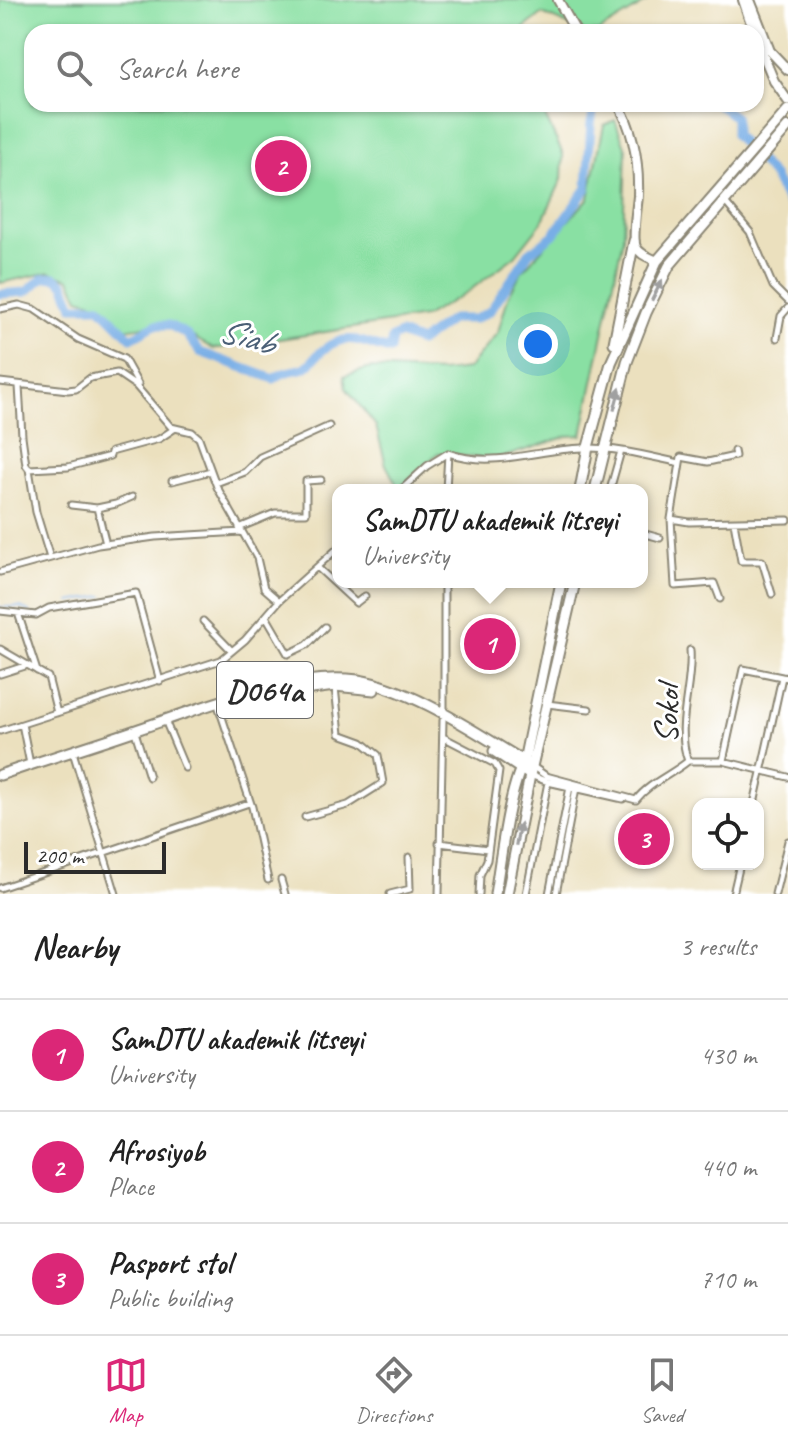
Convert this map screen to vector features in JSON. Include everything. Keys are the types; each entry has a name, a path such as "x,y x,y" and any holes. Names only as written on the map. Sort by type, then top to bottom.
{"main road":[{"path":"596,484 627,362 669,266 725,201 732,185 788,107"},
{"path":"611,363 657,261 786,130"},
{"path":"581,484 611,363 634,241"},
{"path":"657,261 669,266"},
{"path":"507,894 526,768 560,588"},
{"path":"495,894 502,847 546,703 574,588"},
{"name":"D064a","path":"0,778 188,712 292,683 356,680 380,686 444,718 526,768"},
{"name":"D064a","path":"0,778 30,765 219,708 293,690 335,686 378,691 444,718"}],"street":[{"path":"558,0 572,24"},
{"path":"743,0 751,24"},
{"path":"750,0 759,24"},
{"path":"764,36 770,51 788,70"},
{"path":"764,57 788,107"},
{"path":"621,112 630,133 637,172 634,241 642,254 657,261"},
{"path":"725,201 750,232 773,286 788,301"},
{"path":"0,309 19,305 34,309 78,339 124,359 140,390"},
{"path":"777,338 779,322 788,308"},
{"path":"0,382 76,389 90,378 117,373 140,390 174,429 192,432 199,438 216,483 257,558 264,588 279,601"},
{"path":"19,386 26,465 50,558"},
{"path":"216,483 245,472 260,457 329,426"},
{"path":"29,469 85,465 110,456 111,452 159,439 174,429"},
{"path":"448,453 495,460 604,447 680,463"},
{"path":"612,484 621,451"},
{"path":"720,599 714,583 675,586 671,519 681,457 708,462 735,456 734,451"},
{"path":"408,484 427,466 448,453"},
{"path":"446,484 448,453"},
{"path":"172,481 211,471"},
{"path":"0,572 106,544 240,530 275,513 306,513 306,481 321,480"},
{"path":"71,505 97,508 132,497"},
{"path":"97,508 106,544"},
{"path":"671,519 689,522 788,520"},
{"path":"734,522 741,561 762,561 772,594"},
{"path":"648,535 660,538"},
{"path":"0,731 221,660 332,553"},
{"path":"317,567 332,581"},
{"path":"340,588 356,603 365,596"},
{"path":"439,894 444,588"},
{"path":"0,611 36,615 49,608 136,593 160,681"},
{"path":"18,613 37,671"},
{"path":"267,618 288,654 307,645 325,627"},
{"path":"203,621 232,651"},
{"path":"0,649 48,677 57,713"},
{"name":"Sokol","path":"688,761 683,749 692,669 690,650"},
{"path":"0,674 25,666"},
{"path":"723,761 743,669 785,677 755,798"},
{"path":"305,817 348,805 383,783 378,755 362,742 340,734 335,686"},
{"path":"546,703 589,709"},
{"path":"219,708 252,807 268,880"},
{"path":"22,724 30,765"},
{"path":"167,725 185,768"},
{"path":"136,735 149,777"},
{"path":"443,737 495,764 499,771 487,860 480,875 479,894"},
{"path":"74,753 116,894"},
{"path":"636,800 643,791 688,761 723,761 788,777"},
{"path":"526,768 548,782 636,800"},
{"path":"526,768 636,800"},
{"path":"526,894 548,782"},
{"path":"549,894 573,788"},
{"path":"556,894 573,788"},
{"path":"0,888 249,803"},
{"path":"775,894 788,841"},
{"path":"439,843 502,847"},
{"path":"390,894 410,889 409,857"},
{"path":"733,894 739,870"},
{"path":"281,880 285,894"}],"green space":[{"path":"0,0 650,0 611,24 566,24 542,14 529,24 24,24 24,112 543,112 563,154 562,179 542,222 515,256 469,291 424,317 213,349 169,322 125,329 103,305 79,298 70,279 50,272 0,283"},
{"path":"615,120 626,149 623,238 582,435 568,436 495,460 438,453 404,484 396,484 386,465 376,426 346,388 344,376 371,368 440,372 468,369 498,332 508,297 521,272 589,198 604,125"}],"waterway":[{"name":"Siab","path":"0,294 26,292 43,278 55,277 64,284 73,306 99,306 131,338 155,325 169,325 186,334 200,352 274,379 307,367 323,350 340,341 356,340 390,350 392,338 400,334 420,342 452,319 475,319 490,311 529,253 553,235 587,188 593,112"},
{"name":"Siab","path":"728,112 735,117 735,135 773,176 788,203"},
{"path":"70,602 103,596"},
{"path":"0,607 20,607 30,612"}],"place":[{"name":"Afrosiyob","path":"281,166"},
{"name":"SamDTU akademik litseyi","path":"490,644"},
{"name":"Pasport stol","path":"644,839"}]}
